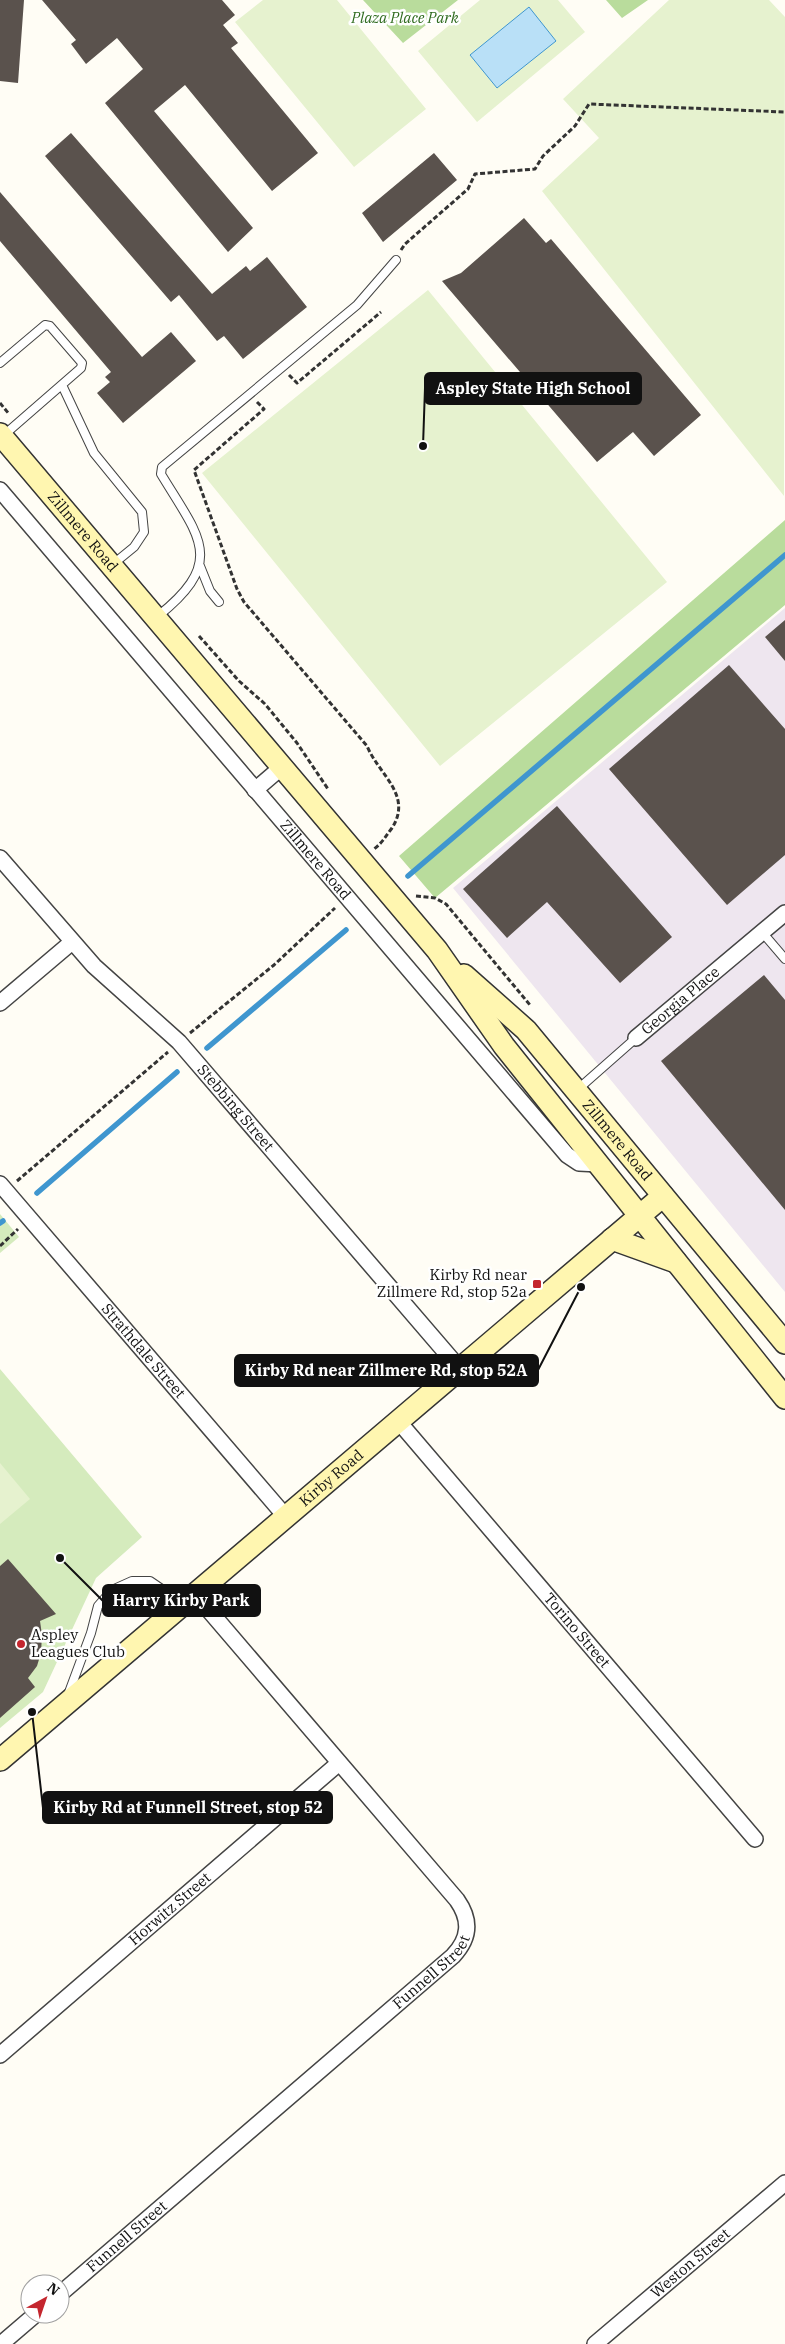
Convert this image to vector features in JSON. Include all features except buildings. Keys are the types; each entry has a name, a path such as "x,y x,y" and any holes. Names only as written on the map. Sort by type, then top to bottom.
{"main road":[{"name":"Zillmere Road","path":"7,431 112,565 436,950 504,1046 785,1398"},
{"name":"Zillmere Road","path":"436,950 526,1030 785,1343"},
{"name":"Kirby Road","path":"0,1760 663,1196"},
{"path":"612,1239 676,1262"}],"street":[{"name":"Zillmere Road","path":"0,490 567,1155 579,1163 599,1164"},
{"path":"255,790 283,766"},
{"name":"Stebbing Street","path":"0,858 72,942 105,976 179,1042 460,1369"},
{"name":"Georgia Place","path":"636,1038 785,913"},
{"path":"0,1003 72,942"},
{"name":"Strathdale Street","path":"0,1184 286,1517"},
{"name":"Torino Street","path":"399,1422 755,1839"},
{"name":"Funnell Street","path":"70,2285 453,1956 464,1943 468,1927 463,1909 339,1763 188,1600"},
{"name":"Horwitz Street","path":"0,2056 339,1763"},
{"name":"Weston Street","path":"595,2344 785,2183"},
{"path":"1,2344 24,2324"}],"lane":[{"path":"156,618 179,599 192,585 201,554 196,532 161,474 162,466 357,305 396,260"},
{"path":"0,363 45,325 50,326 82,363 81,368 7,431"},
{"path":"62,385 94,453 142,512 144,532 134,547 112,565"},
{"path":"199,564 210,591 219,602"},
{"path":"762,932 785,960"},
{"name":"Georgia Place","path":"577,1090 636,1038"},
{"path":"65,1704 98,1606 112,1590 132,1581 150,1581 169,1594 188,1600"}],"path":[{"path":"396,260 405,244 468,189 475,174 535,169 543,156 575,126 590,104 785,112"},
{"path":"281,378 287,372 297,383 381,312"},
{"path":"255,399 264,409 194,470 237,589 244,602 367,746 373,761 387,777 398,797 400,808 398,816 387,836 373,849"},
{"path":"0,404 7,431"},
{"path":"194,630 239,681 270,711 297,744 330,791"},
{"path":"369,844 380,856"},
{"path":"414,896 435,898 446,904 534,1010"},
{"path":"0,1246 18,1230 12,1222"}],"shaded area":[{"path":"785,608 785,1292 453,888"}],"green space":[{"path":"263,0 337,0 426,109 354,167 235,22"},
{"name":"Plaza Place Park","path":"363,0 458,0 403,43"},
{"path":"480,0 558,0 585,32 477,122 418,51"},
{"path":"606,0 648,0 622,18"},
{"path":"669,0 769,0 785,17 784,496 542,191 599,138 563,99"},
{"path":"428,290 667,582 440,766 202,473"},
{"path":"785,520 785,605 435,898 399,856"},
{"path":"0,1214 19,1237 0,1253"},
{"path":"0,1369 142,1537 96,1578 43,1692 0,1728"},
{"path":"0,1463 30,1499 0,1524"}],"water":[{"path":"529,7 556,41 497,88 470,55"}],"waterway":[{"path":"408,876 785,555"},
{"path":"207,1048 346,930"},
{"path":"37,1193 177,1072"}],"place":[{"name":"Aspley State High School","path":"423,446"},
{"name":"Kirby Rd near Zillmere Rd, stop 52a","path":"537,1284"},
{"name":"Kirby Rd near Zillmere Rd, stop 52A","path":"581,1287"},
{"name":"Harry Kirby Park","path":"60,1558"},
{"name":"Aspley Leagues Club","path":"21,1644"},
{"name":"Kirby Rd at Funnell Street, stop 52","path":"32,1712"}]}
